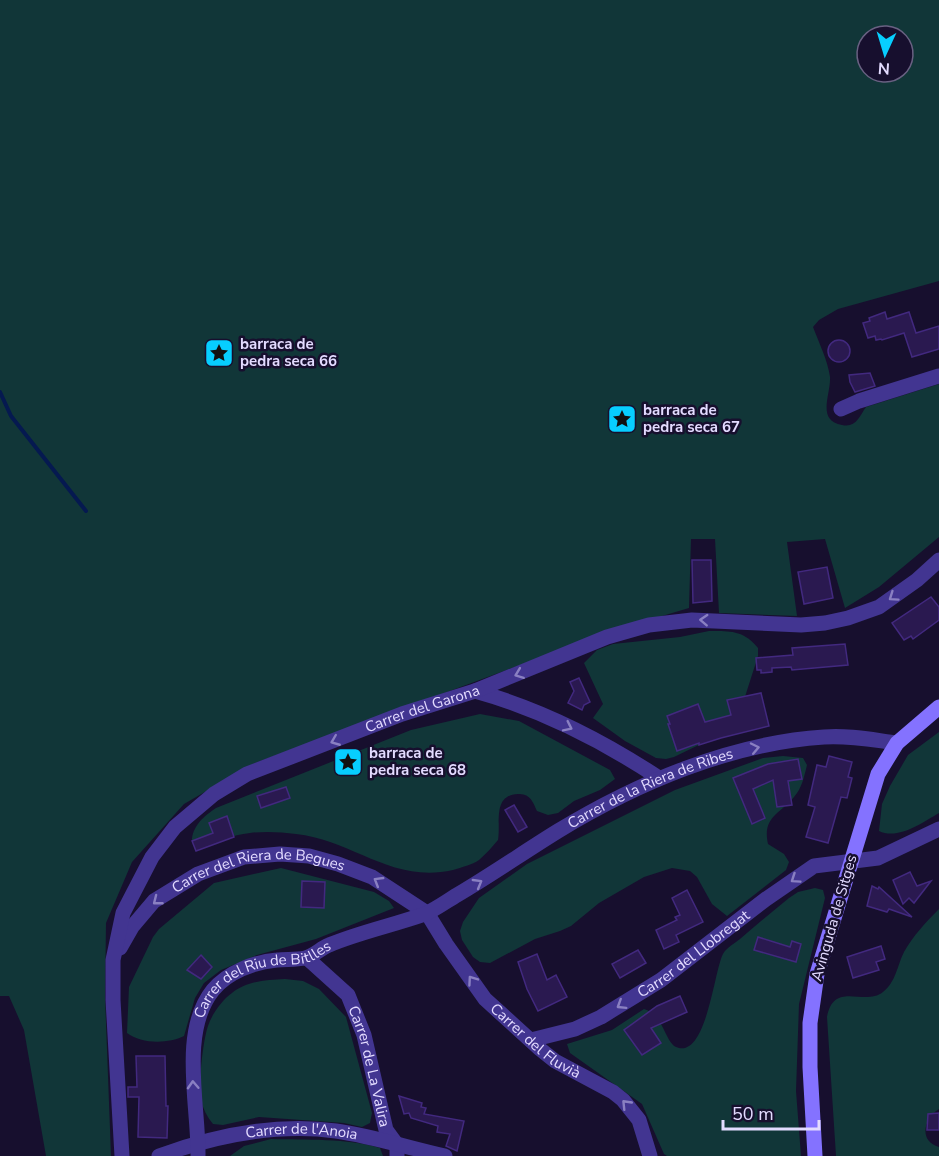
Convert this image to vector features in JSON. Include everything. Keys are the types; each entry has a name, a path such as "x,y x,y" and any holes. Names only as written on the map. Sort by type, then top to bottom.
{"street":[{"path":"841,409 859,401 939,376"},
{"name":"Carrer del Garona","path":"122,1156 113,1000 113,960 123,913 152,857 175,827 214,794 247,774 402,714 474,691 607,637 649,625 692,620 801,625 848,618 879,607 917,580 939,560"},
{"path":"474,691 509,702 569,727 619,753 659,778"},
{"name":"Avinguda de Sitges","path":"816,1156 810,1067 812,999 817,974 878,774 897,743 939,707"},
{"name":"Carrer de la Riera de Ribes","path":"428,913 493,874 557,831 616,798 659,778 752,747 824,737 897,743"},
{"name":"Carrer del Llobregat","path":"531,1040 575,1029 601,1017 661,980 765,899 814,866 878,858 939,829"},
{"name":"Carrer del Riera de Begues","path":"113,960 132,927 154,902 198,874 244,857 280,854 338,864 372,877 428,913"},
{"name":"Carrer del Riu de Bitlles","path":"198,1150 193,1075 196,1027 202,1007 212,990 227,976 250,965 274,960 307,958 327,945 428,913"},
{"name":"Carrer del Fluvià","path":"428,913 446,944 485,999 555,1061 613,1092 623,1100 639,1120 650,1156"},
{"name":"Carrer de La Valira","path":"307,958 348,995 364,1035 386,1130 397,1150"},
{"name":"Carrer de l'Anoia","path":"159,1156 198,1150 252,1132 292,1130 335,1131 397,1150 445,1156"}],"green space":[{"path":"0,0 939,0 939,281 838,309 819,320 813,327 829,371 827,412 829,418 834,422 851,425 857,421 866,407 939,384 939,537 879,587 845,608 825,539 787,542 797,616 719,613 715,539 691,539 689,608 615,630 255,763 184,804 132,862 106,923 105,996 111,1156 46,1156 24,1030 9,996 0,996"},
{"path":"709,631 742,635 758,648 758,656 743,703 707,741 674,757 656,758 625,741 593,718 603,704 584,663 597,650 613,644 680,637"},
{"path":"480,714 519,721 610,770 615,779 600,790 574,801 558,813 548,815 537,811 525,795 518,794 504,799 499,811 498,840 479,860 453,870 431,873 411,871 373,860 317,838 290,833 256,832 208,843 192,843 196,827 216,808 411,730"},
{"path":"939,732 939,813 902,832 879,831 882,804 908,755"},
{"path":"783,756 803,758 807,765 797,794 774,817 768,828 768,844 784,854 789,862 786,870 727,916 712,904 697,877 690,871 672,868 644,877 599,903 571,926 535,939 490,963 480,962 473,957 462,940 460,931 463,922 479,898 527,864 675,790 763,758"},
{"path":"281,868 374,892 389,901 394,908 316,939 257,955 221,970 204,983 195,998 184,1036 178,1039 155,1042 133,1037 127,1033 129,987 159,929 214,883"},
{"path":"815,888 823,890 825,898 799,1004 796,1091 801,1156 667,1156 664,1154 642,1104 570,1053 567,1044 612,1030 644,1009 657,1018 674,1046 679,1048 689,1046 703,1025 724,952 789,898 798,892"},
{"path":"939,909 939,1109 927,1123 926,1135 932,1144 939,1147 939,1156 836,1156 827,1017 831,1006 843,997 875,996 883,992 894,979 908,946"},
{"path":"285,979 303,981 319,989 346,1017 372,1113 370,1123 362,1127 344,1123 259,1117 223,1125 213,1124 207,1116 200,1093 206,1033 212,1017 225,999 238,989 257,982"},
{"path":"271,1139 354,1143 380,1148 383,1156 230,1156 244,1146"}],"building":[{"path":"885,312 887,319 909,312 916,333 939,326 939,349 912,357 904,333 882,340 876,340 875,336 868,338 863,323"},
{"path":"839,340 847,343 850,351 847,359 839,362 831,359 828,351 831,343"},
{"path":"870,373 875,386 855,392 849,375"},
{"path":"692,560 711,560 712,601 693,603"},
{"path":"827,567 833,598 804,604 798,572"},
{"path":"931,597 939,607 939,620 913,639 911,636 904,640 892,623"},
{"path":"845,644 848,665 792,670 791,667 772,668 772,672 761,673 761,670 757,670 756,658 793,655 792,648"},
{"path":"579,678 590,702 584,705 582,710 568,703 574,691 570,682"},
{"path":"761,693 769,726 699,745 699,743 677,751 667,716 698,704 705,722 731,715 727,700"},
{"path":"829,756 852,762 848,777 852,778 847,798 841,797 828,843 806,837 815,807 808,805 817,765 826,767"},
{"path":"798,759 802,779 788,781 792,805 777,807 773,780 753,789 765,818 752,824 733,778 768,764"},
{"path":"286,787 290,798 261,808 257,796"},
{"path":"514,805 527,827 518,832 505,810"},
{"path":"227,816 234,837 196,851 192,841 213,833 209,823"},
{"path":"910,872 917,886 931,881 914,903 909,898 903,904 893,880"},
{"path":"302,881 325,882 324,908 301,907"},
{"path":"872,886 878,889 879,887 912,917 889,909 887,912 867,906"},
{"path":"687,890 703,922 676,935 679,942 664,949 656,930 677,920 675,917 680,915 672,898"},
{"path":"758,937 790,947 792,941 801,944 796,962 754,950"},
{"path":"881,946 885,959 876,962 879,970 853,978 847,957"},
{"path":"638,950 646,963 620,978 612,964"},
{"path":"537,954 547,980 556,975 567,997 538,1011 527,989 518,962"},
{"path":"201,955 212,967 201,979 187,970"},
{"path":"680,996 687,1012 651,1028 661,1043 642,1055 624,1030 657,1006"},
{"path":"136,1056 165,1056 167,1138 138,1137 139,1097 128,1097 128,1087 137,1087"},
{"path":"399,1096 422,1103 421,1107 426,1108 424,1114 464,1121 457,1151 446,1146 450,1134 437,1132 438,1126 411,1118 409,1113 404,1114"},
{"path":"939,1113 939,1130 927,1130 928,1114"}],"waterway":[{"path":"0,392 11,416 86,511"}],"place":[{"name":"barraca de pedra seca 66","path":"219,353"},
{"name":"barraca de pedra seca 67","path":"622,419"},
{"name":"barraca de pedra seca 68","path":"348,762"}]}
